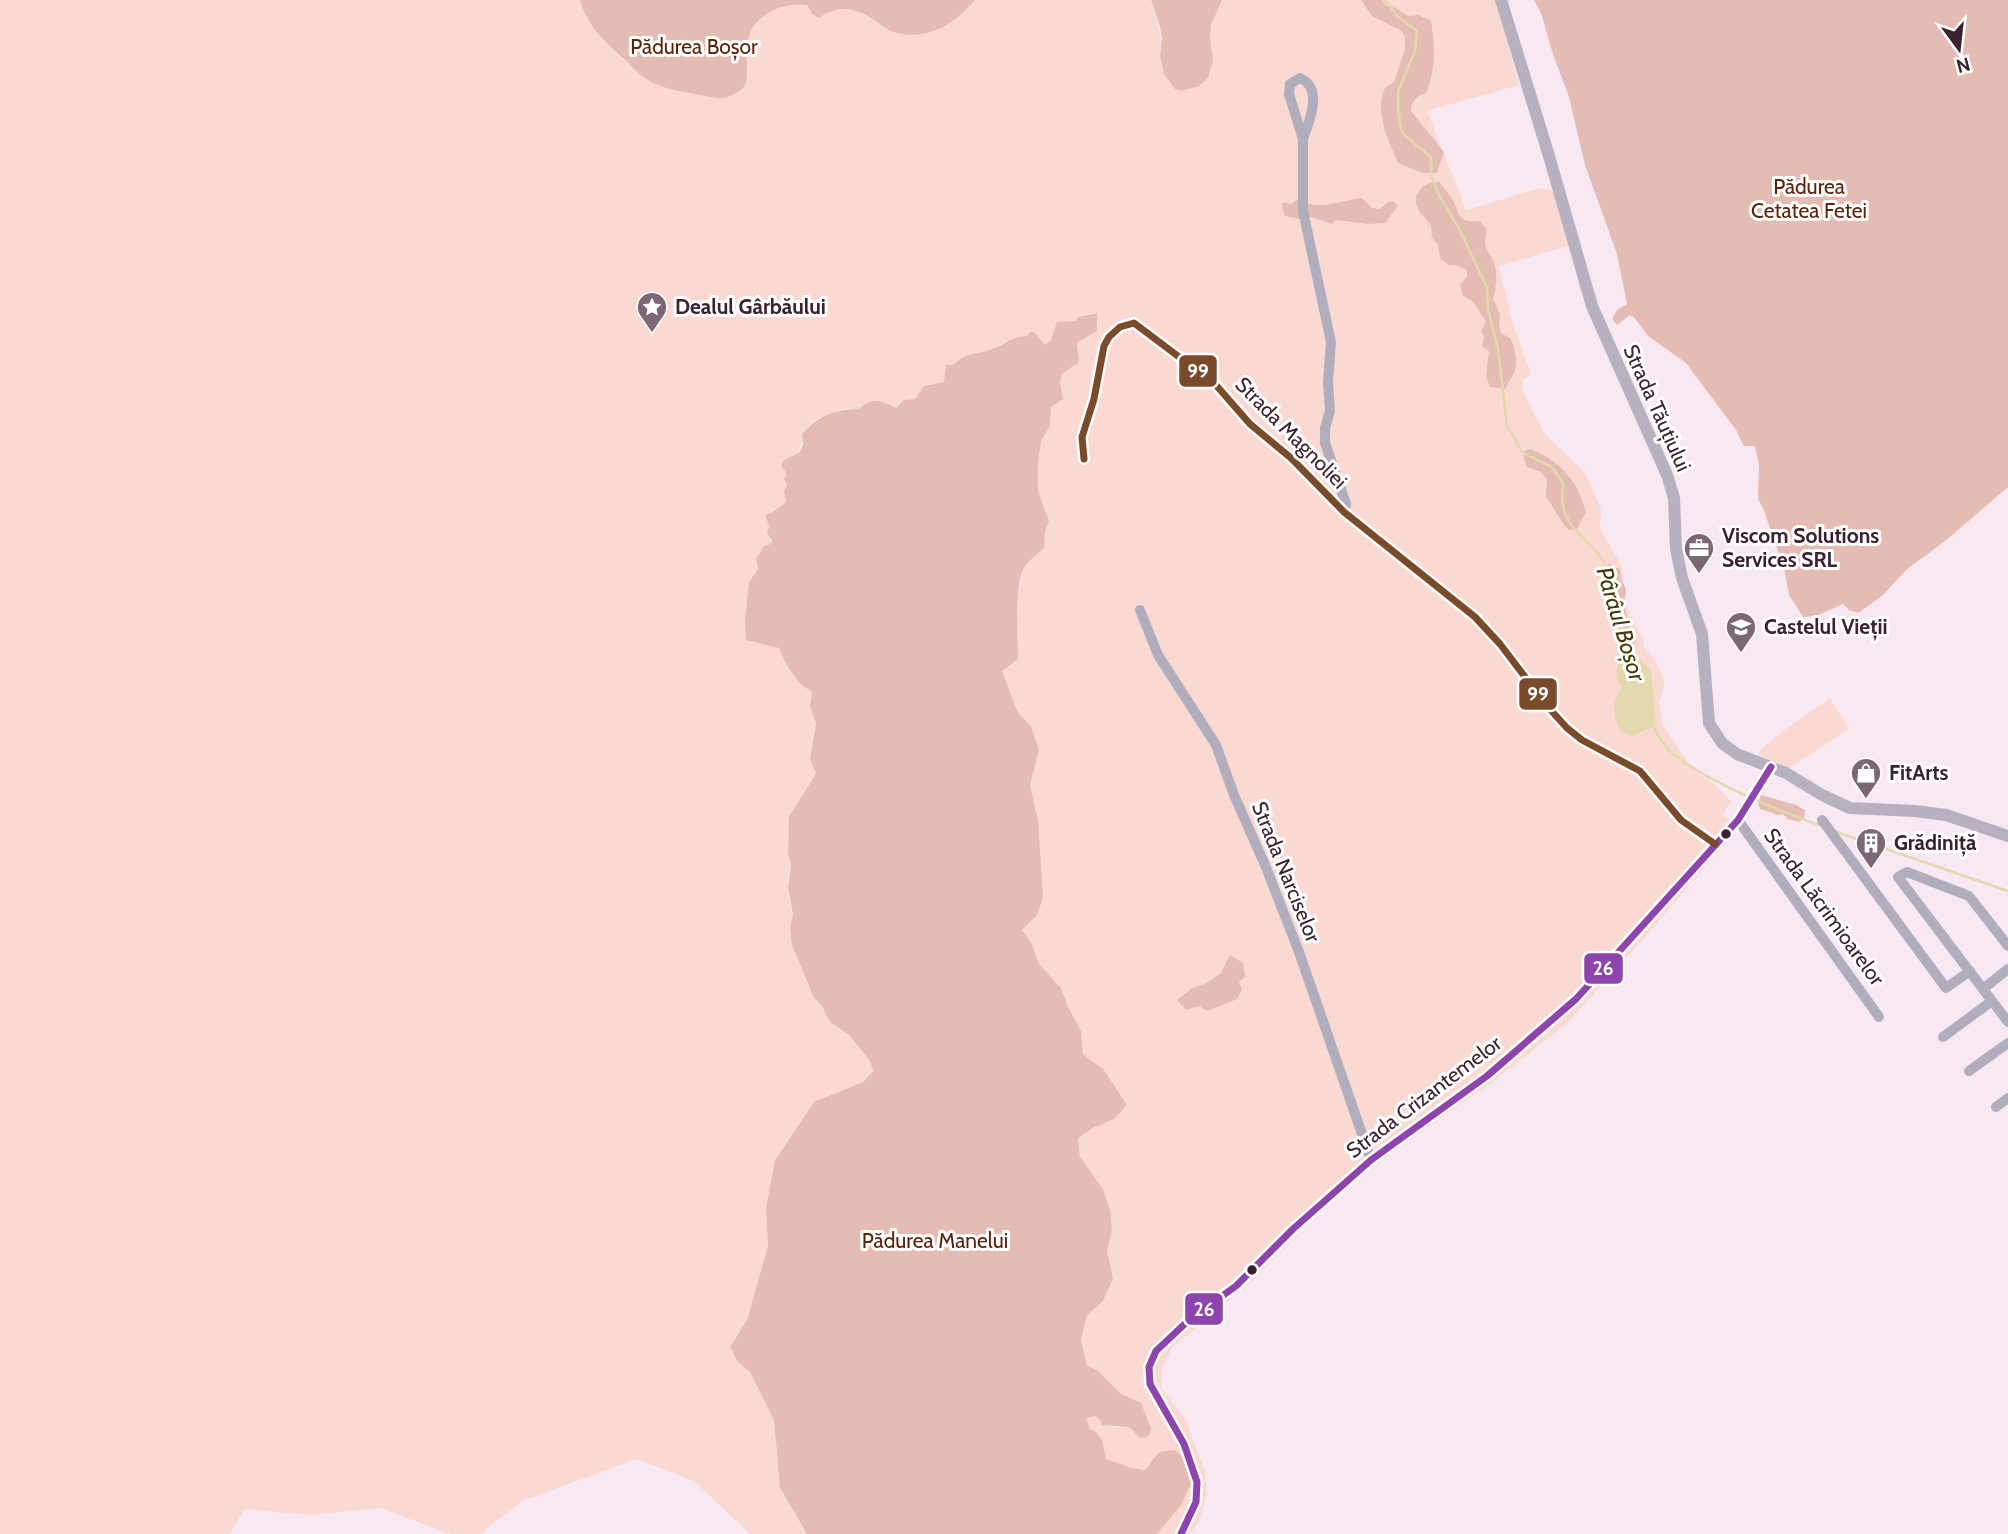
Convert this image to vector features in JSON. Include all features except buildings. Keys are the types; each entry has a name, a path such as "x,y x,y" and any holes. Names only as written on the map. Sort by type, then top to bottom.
{"main road":[{"name":"Strada Tăuțiului","path":"1501,0 1591,306 1667,475 1674,498 1676,549 1682,578 1702,634 1711,729 1722,743 1737,754 1850,808 1946,815 2008,836"}],"street":[{"path":"1303,139 1314,109 1310,87 1305,79 1300,78 1290,84 1289,94 1303,139 1303,211 1331,342 1330,411 1325,428 1325,443 1346,504 1344,512 1475,617 1500,644 1560,723 1582,740 1640,771 1681,820 1715,844"},
{"name":"Strada Magnoliei","path":"1084,459 1082,437 1094,398 1104,346 1120,327 1134,323 1215,384 1250,424 1291,458 1344,512"},
{"name":"Strada Narciselor","path":"1140,610 1158,655 1216,745 1299,952 1371,1160"},
{"name":"Strada Crizantemelor","path":"1181,1534 1196,1502 1197,1482 1178,1433 1150,1384 1152,1357 1156,1350 1181,1326 1236,1286 1293,1229 1371,1160 1487,1076 1576,999 1738,820 1772,771"},
{"name":"Strada Lăcrimioarelor","path":"1738,820 1879,1017"},
{"path":"1822,820 1946,988 1970,971"},
{"path":"2008,946 1969,896 1907,872 1898,877 2008,1022"},
{"path":"1983,989 2008,969"},
{"path":"1943,1037 1992,1001"},
{"path":"1969,1071 2008,1043"},
{"path":"1996,1107 2008,1098"}],"shaded area":[{"path":"0,0 580,0 587,18 598,33 646,78 669,89 718,99 734,95 746,85 748,43 758,21 774,10 793,5 807,5 812,14 843,10 861,12 894,32 917,35 949,24 975,0 1151,0 1160,33 1160,56 1187,90 1199,85 1210,72 1211,26 1222,0 1495,0 1519,85 1427,111 1466,210 1540,188 1555,191 1571,245 1499,266 1513,325 1531,374 1523,380 1522,390 1544,433 1586,474 1601,509 1600,528 1622,567 1626,604 1633,623 1642,636 1644,648 1654,658 1665,681 1659,704 1663,726 1695,772 1714,784 1731,801 1723,814 1736,831 1568,1022 1495,1080 1377,1163 1305,1226 1255,1278 1172,1348 1162,1367 1161,1388 1185,1419 1206,1473 1206,1496 1199,1521 1190,1534 1157,1534 1164,1526 1149,1462 1146,1470 1106,1459 1102,1440 1090,1429 1086,1418 1095,1416 1109,1427 1129,1427 1139,1437 1141,1403 1121,1394 1097,1370 1087,1366 1081,1340 1087,1315 1103,1301 1113,1278 1107,1250 1112,1230 1103,1189 1080,1157 1078,1138 1114,1119 1127,1105 1104,1070 1083,1054 1081,1031 1061,988 1039,964 1032,944 1022,930 1037,915 1038,820 1030,785 1039,750 1031,726 1018,713 1002,671 1024,567 1044,548 1045,531 1049,521 1038,491 1041,441 1050,426 1051,407 1063,399 1060,382 1062,374 1074,366 1077,343 1097,331 1097,313 1084,314 1077,321 1067,321 1044,346 1034,333 1001,344 993,350 963,356 946,373 945,382 928,384 915,399 896,408 871,401 858,409 845,408 815,419 802,434 799,450 787,472 786,502 773,512 767,533 772,540 771,545 756,559 758,569 745,621 757,642 779,648 792,673 812,692 810,707 816,723 812,739 816,773 800,798 788,838 791,863 788,875 789,902 793,915 790,927 814,998 822,1006 830,1022 848,1035 870,1061 873,1071 863,1082 814,1102 775,1159 766,1208 768,1246 747,1320 730,1347 737,1361 750,1372 774,1420 780,1488 807,1534 750,1534 694,1481 636,1459 522,1501 480,1534 451,1534 379,1508 310,1515 244,1509 230,1534 0,1534"},
{"path":"1638,657 1651,672 1656,722 1653,727 1631,736 1620,731 1616,720 1615,703 1622,688 1616,677 1618,664"},
{"path":"1830,698 1849,729 1789,768 1759,755 1759,751 1783,731"}],"green space":[{"name":"Pădurea Boșor","path":"580,0 975,0 949,24 917,35 893,32 853,10 839,9 819,18 812,14 807,5 778,8 758,21 751,32 745,85 733,95 718,98 668,89 645,78 598,33 587,18"},
{"path":"1151,0 1222,0 1211,25 1213,61 1208,78 1199,86 1181,91 1175,89 1164,74 1160,56 1162,38"},
{"path":"1361,0 1383,0 1385,5 1408,16 1419,15 1431,21 1434,49 1432,76 1426,93 1415,99 1411,111 1444,152 1437,173 1422,173 1398,163 1390,145 1382,116 1382,97 1385,88 1394,82 1405,49 1405,37 1400,30 1372,16"},
{"name":"Pădurea Cetatea Fetei","path":"1534,0 2008,0 2008,487 1945,541 1907,569 1882,596 1858,613 1843,604 1816,616 1803,617 1789,595 1784,568 1758,499 1759,464 1755,446 1744,446 1736,430 1686,363 1648,336 1634,317 1630,315 1617,325 1612,319 1617,310 1627,304 1617,254 1585,165 1569,97 1541,13"},
{"path":"1431,182 1439,182 1463,219 1480,221 1487,230 1485,244 1496,271 1493,299 1500,314 1499,325 1501,333 1510,338 1516,355 1515,369 1506,389 1490,387 1486,376 1489,351 1482,346 1484,337 1481,331 1486,321 1474,304 1463,296 1460,284 1467,277 1467,270 1448,265 1440,258 1438,245 1432,238 1431,225 1416,204 1416,196 1422,187"},
{"path":"1362,198 1372,208 1380,209 1393,201 1398,206 1385,223 1368,224 1336,220 1332,224 1311,217 1299,219 1285,216 1282,208 1283,202 1291,204 1297,200 1321,205"},
{"name":"Pădurea Manelui","path":"1097,313 1097,331 1077,343 1079,362 1062,374 1060,382 1063,399 1051,407 1050,426 1041,441 1038,491 1049,521 1045,531 1044,548 1026,565 1021,576 1017,625 1018,659 1002,671 1018,713 1031,726 1039,750 1030,785 1038,820 1043,898 1037,915 1022,930 1032,944 1039,964 1061,988 1081,1031 1083,1054 1104,1070 1127,1105 1114,1119 1078,1138 1080,1157 1103,1189 1110,1210 1112,1230 1107,1251 1113,1278 1103,1301 1087,1315 1081,1340 1087,1366 1097,1370 1121,1394 1141,1403 1151,1428 1150,1434 1145,1438 1139,1437 1129,1427 1102,1425 1095,1416 1086,1418 1090,1429 1102,1440 1106,1459 1145,1470 1159,1452 1175,1450 1183,1457 1192,1482 1181,1505 1157,1534 807,1534 780,1488 774,1420 750,1372 737,1361 730,1347 747,1320 768,1246 766,1208 775,1160 814,1102 863,1082 873,1071 870,1061 849,1035 830,1022 822,1006 814,998 792,945 790,927 793,915 788,887 791,863 788,855 789,817 816,773 810,759 816,723 810,707 812,692 792,673 779,648 746,640 749,582 758,569 756,559 764,546 771,544 772,540 767,533 769,525 765,515 786,502 784,491 787,485 784,479 787,474 781,466 784,460 800,452 803,445 802,434 814,423 832,413 857,409 873,401 896,408 904,400 915,399 924,386 944,382 946,365 953,365 966,356 1027,336 1030,332 1034,332 1045,345 1051,340 1057,322 1076,321 1078,317"},
{"path":"1530,449 1551,459 1573,481 1586,512 1577,529 1569,530 1546,498 1547,479 1541,472 1527,467 1524,451"},
{"path":"1608,564 1620,569 1626,589 1624,604 1631,632 1636,640 1632,648 1627,650 1622,643 1617,618 1604,599 1603,570"},
{"path":"1761,795 1796,805 1805,810 1804,818 1799,822 1788,819 1783,814 1760,809 1758,802"},
{"path":"1230,955 1243,963 1245,977 1239,982 1242,989 1237,999 1207,1011 1199,1006 1186,1010 1177,1000 1192,988 1207,983 1221,973"}],"waterway":[{"name":"Pârâul Boșor","path":"1383,0 1397,16 1417,31 1415,51 1398,91 1402,133 1431,157 1431,175 1440,197 1457,225 1487,287 1488,310 1498,349 1507,426 1523,453 1552,467 1563,483 1562,500 1570,523 1594,549 1609,571 1623,632 1633,660"},
{"name":"Pârâul Boșor","path":"1652,723 1659,738 1670,751 1701,773 1764,804 1822,826"},
{"name":"Pârâul Boșor","path":"1834,831 2008,891"}],"transit line":[{"name":"99","path":"1084,459 1082,437 1094,399 1104,346 1120,327 1134,323 1215,384 1250,424 1291,458 1344,512 1475,617 1567,728 1582,740 1640,771 1681,820 1715,844"},
{"name":"26","path":"1181,1534 1196,1502 1197,1482 1184,1444 1150,1384 1149,1367 1156,1351 1190,1319 1236,1286 1293,1229 1371,1160 1487,1076 1576,999 1738,820 1771,767"}],"place":[{"name":"Dealul Gârbăului","path":"652,334"},
{"name":"Viscom Solutions Services SRL","path":"1699,575"},
{"name":"Castelul Vieții","path":"1741,654"},
{"name":"FitArts","path":"1866,800"},
{"name":"Grădiniță","path":"1871,870"}]}
